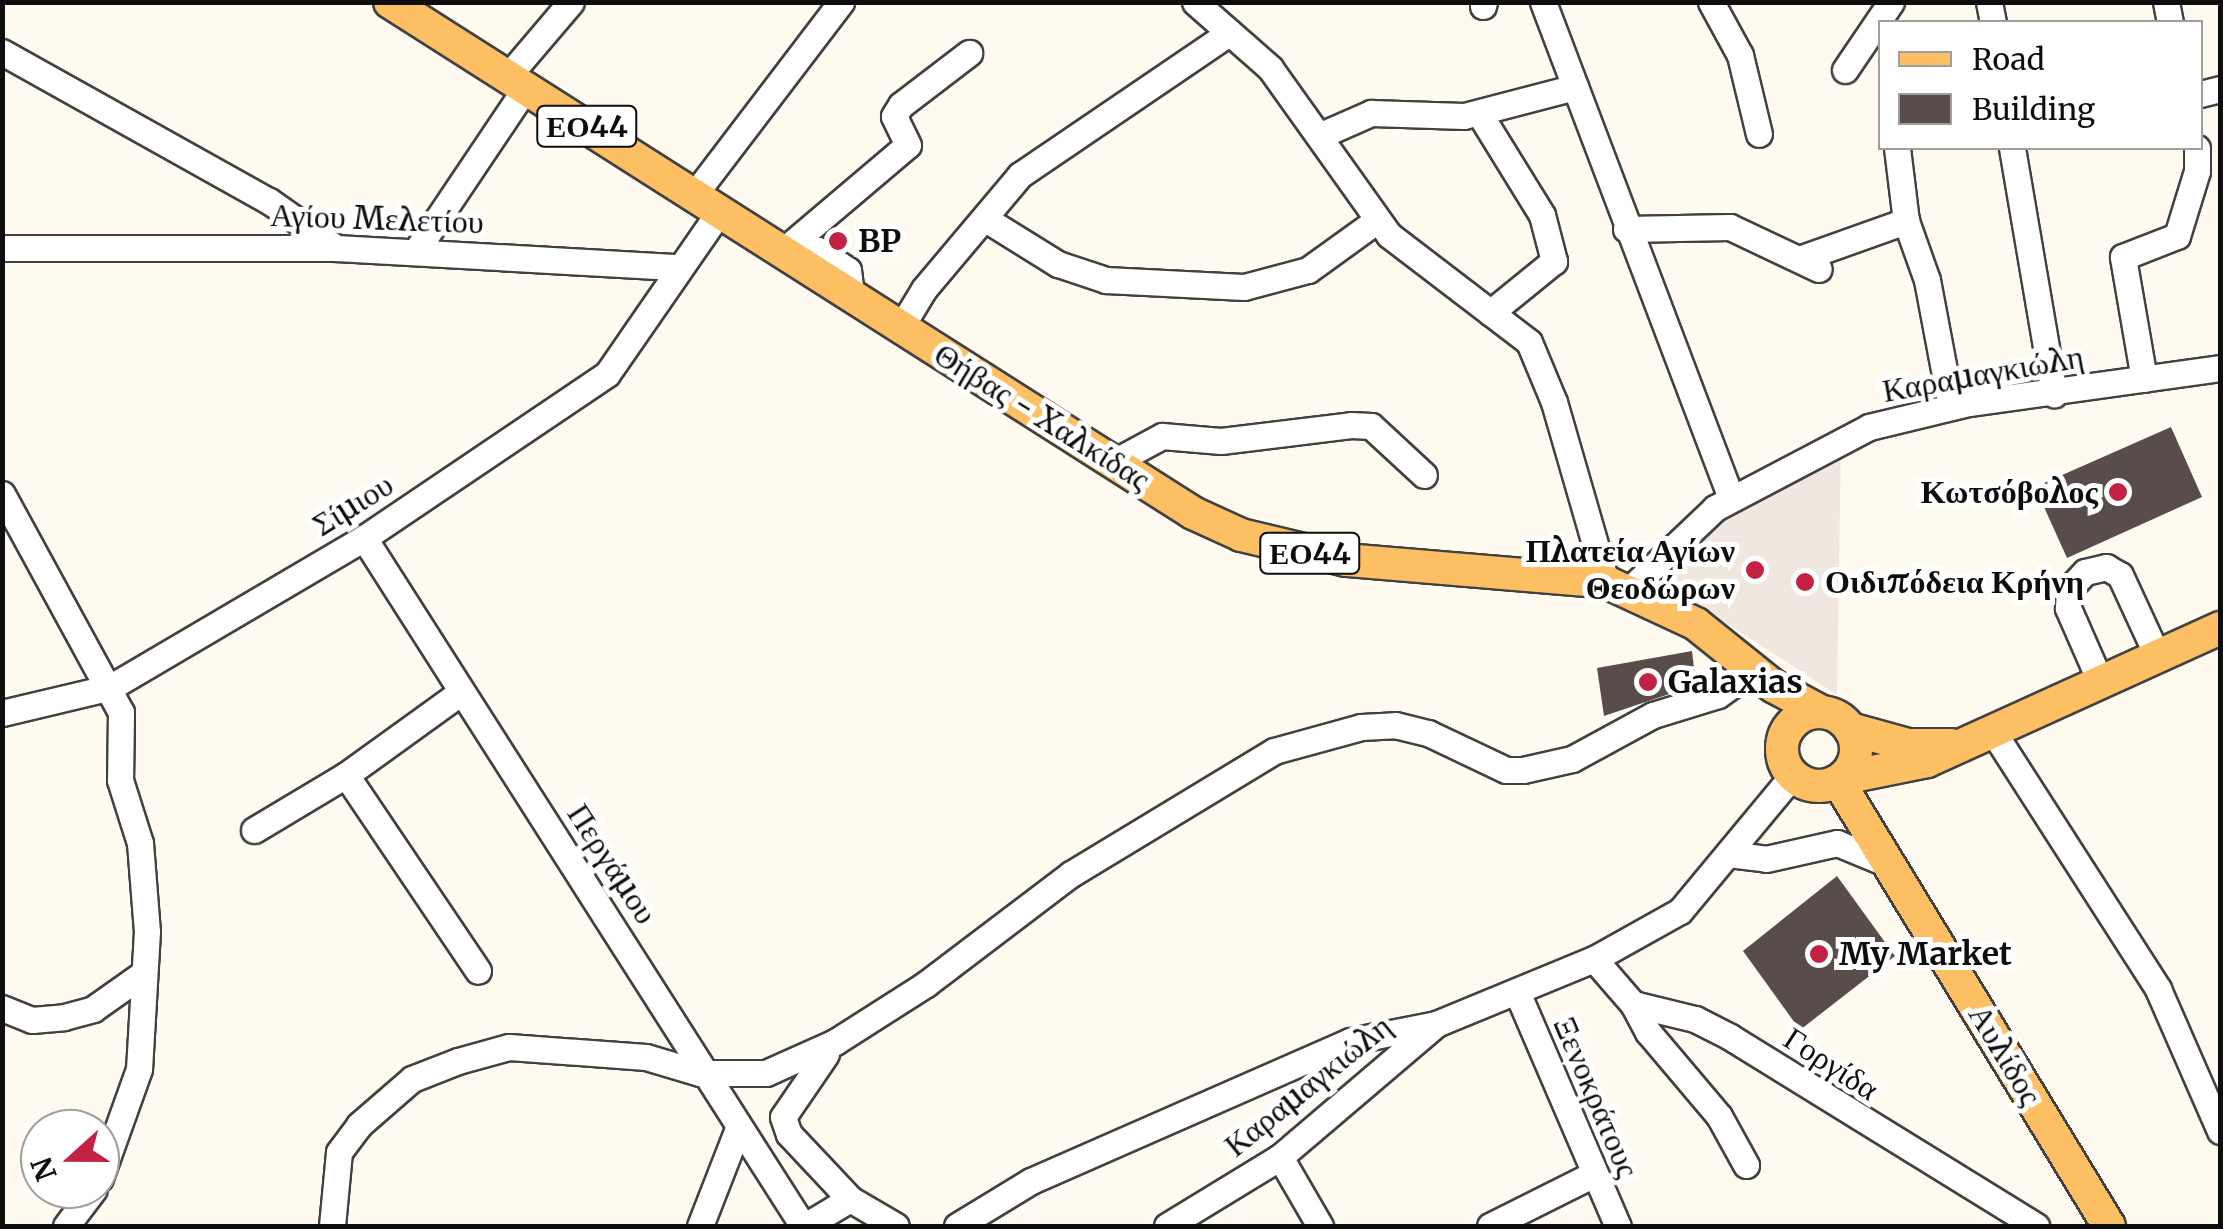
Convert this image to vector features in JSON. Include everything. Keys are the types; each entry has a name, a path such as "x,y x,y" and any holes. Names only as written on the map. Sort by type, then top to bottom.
{"main road":[{"name":"Θήβας - Χαλκίδας","path":"390,2 1193,513 1282,547 1346,560 1618,586 1696,624 1752,670 1822,712"},
{"path":"1793,775 1810,785 1913,766 2220,628"},
{"name":"Θήβας - Χαλκίδας","path":"1752,670 1782,743"},
{"path":"1782,743 1800,716 1822,712"},
{"name":"ΕΟ44","path":"1822,712 1850,729"},
{"path":"1850,729 1908,745 1956,744"},
{"path":"1840,779 1856,749 1850,729"},
{"name":"ΕΟ44","path":"1782,743 1793,775"},
{"name":"Αυλίδος","path":"1840,779 2109,1226"}],"street":[{"path":"416,251 517,82 571,2"},
{"path":"678,267 707,203 841,2"},
{"path":"1196,2 1270,68 1322,136 1376,221 1528,342 1540,363 1618,586"},
{"path":"1543,2 1731,498"},
{"path":"1711,2 1740,56 1759,134"},
{"path":"1845,70 1878,21"},
{"path":"900,327 936,274 987,220 1020,175 1229,34"},
{"path":"2,52 269,201 336,248"},
{"path":"788,253 908,144 894,116 901,104 969,53"},
{"path":"1322,136 1371,114 1480,114 1575,86"},
{"path":"1480,114 1542,215 1554,261 1490,313"},
{"path":"1897,150 1906,222 1927,280 1951,407"},
{"path":"2012,150 2054,394"},
{"path":"2144,379 2123,257 2177,236 2197,171 2196,150"},
{"path":"987,220 1058,264 1106,280 1244,287 1308,270 1376,221"},
{"path":"1626,228 1730,226 1809,264 1906,222"},
{"name":"Αγίου Μελετίου","path":"2,248 336,248 678,267"},
{"name":"Σίμιου","path":"2,713 110,686 364,538 607,374 678,267"},
{"name":"Καραμαγκιώλη","path":"1618,586 1731,498 1841,438 1951,407 2220,368"},
{"path":"1112,462 1162,436 1222,441 1351,425 1371,426 1424,475"},
{"path":"2,494 122,712 120,780 142,858 144,973 139,1070 120,1123"},
{"name":"Περγάμου","path":"364,538 641,968 736,1131 804,1226"},
{"path":"2100,681 2068,608 2069,589 2085,572 2106,567 2120,575 2157,655"},
{"path":"332,1226 339,1152 412,1080 509,1047 646,1057 700,1073 766,1073 836,1042 926,984 1070,874 1274,751 1344,730 1395,725 1428,732 1506,770 1523,770 1572,759 1653,715 1718,695 1752,670"},
{"path":"254,830 346,775 461,692"},
{"path":"1992,730 2158,989 2220,1131"},
{"path":"346,775 478,972"},
{"path":"957,1226 1030,1182 1350,1041 1436,1024 1594,959 1680,911 1793,775"},
{"path":"1728,854 1766,859 1837,843 1890,864"},
{"path":"1594,959 1633,1004 1648,1032 1702,1092 1746,1165"},
{"path":"2,1008 32,1020 64,1018 93,1009 144,973"},
{"name":"Ξενοκράτους","path":"1517,992 1592,1174 1618,1226"},
{"name":"Γοργίδα","path":"1633,1004 1694,1019 1730,1038 2036,1226"},
{"name":"Καραμαγκιώλη","path":"1167,1226 1280,1157 1436,1024"},
{"path":"836,1042 783,1117 790,1134 850,1198 896,1226"},
{"path":"700,1226 736,1131"},
{"path":"1280,1157 1320,1226"},
{"path":"1490,1226 1592,1174"},
{"path":"804,1226 850,1198"}],"shaded area":[{"name":"Πλατεία Αγίων Θεοδώρων","path":"1841,446 1837,695 1665,583 1678,556 1706,526"}],"building":[{"name":"Κωτσόβολος","path":"2171,427 2202,497 2067,558 2035,487"},
{"name":"Galaxias","path":"1692,651 1696,685 1604,716 1597,668"},
{"name":"My Market","path":"1837,876 1895,956 1800,1030 1743,951"}],"place":[{"name":"BP","path":"838,241"},
{"name":"Κωτσόβολος","path":"2118,492"},
{"name":"Πλατεία Αγίων Θεοδώρων","path":"1755,570"},
{"name":"Οιδιπόδεια Κρήνη","path":"1805,582"},
{"name":"Galaxias","path":"1648,682"},
{"name":"My Market","path":"1819,954"}]}
